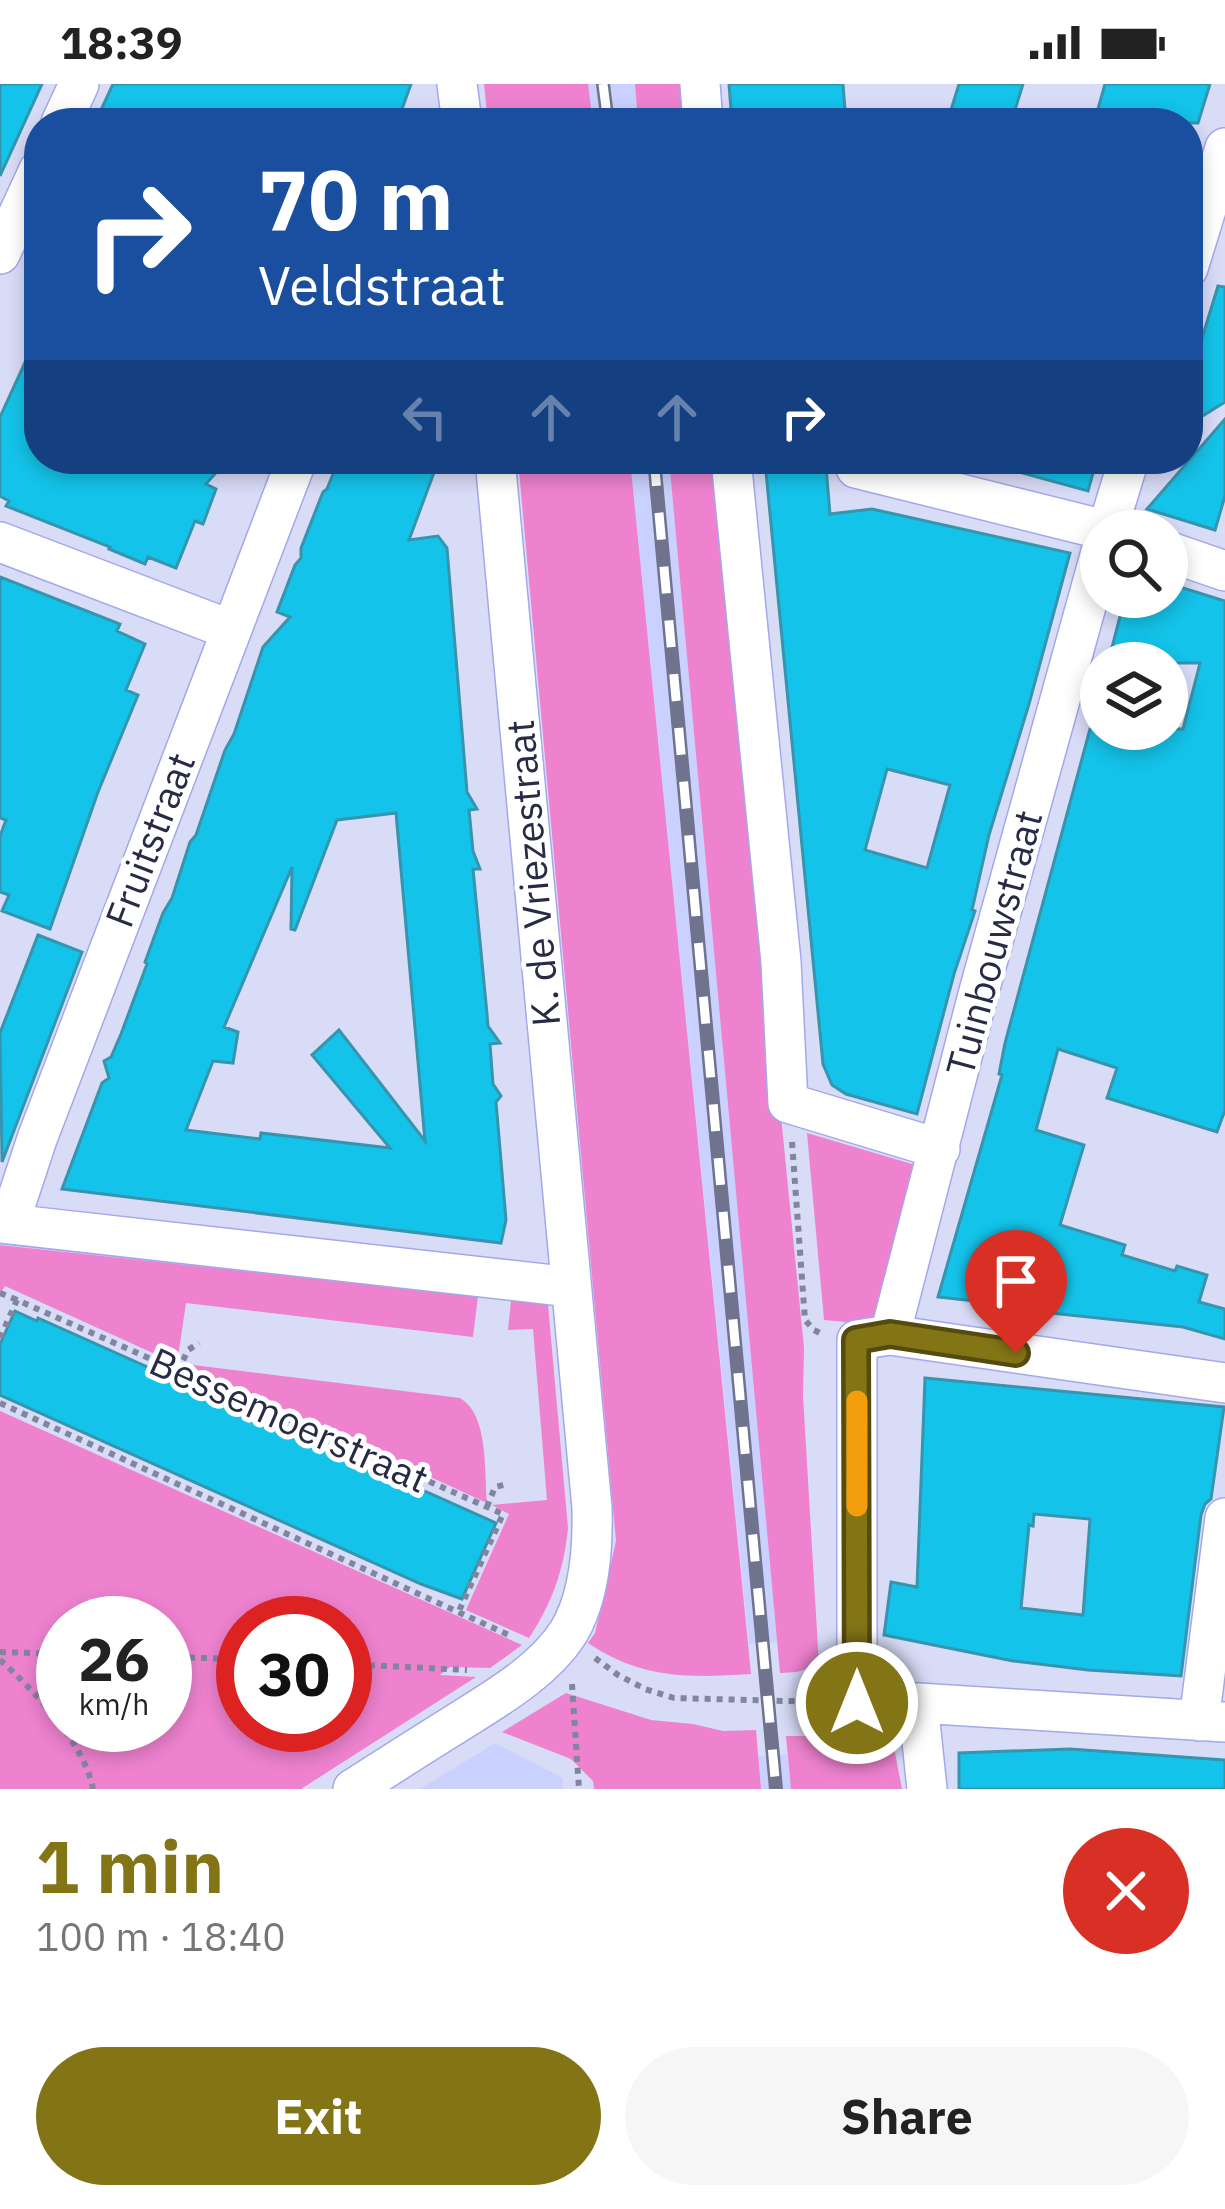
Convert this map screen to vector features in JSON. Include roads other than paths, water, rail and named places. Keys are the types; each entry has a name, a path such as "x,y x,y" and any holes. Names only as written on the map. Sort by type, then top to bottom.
{"street":[{"path":"1203,219 1225,148"},
{"path":"0,254 24,202"},
{"name":"Fruitstraat","path":"4,1223 291,474"},
{"name":"K. de Vriezestraat","path":"352,1789 502,1694 558,1645 586,1583 593,1532 496,474"},
{"path":"732,474 781,962 788,1103 940,1149"},
{"path":"882,474 1080,524"},
{"path":"1114,510 1125,474"},
{"path":"0,542 230,630"},
{"path":"1188,558 1225,571"},
{"name":"Tuinbouwstraat","path":"918,1702 857,1703 873,1337 940,1149 1083,618"},
{"path":"4,1223 571,1287"},
{"path":"873,1337 1225,1383"},
{"path":"927,1789 918,1702 1212,1722 1225,1518"}],"railway":[{"path":"603,84 606,108"},
{"path":"655,474 776,1789"}]}
